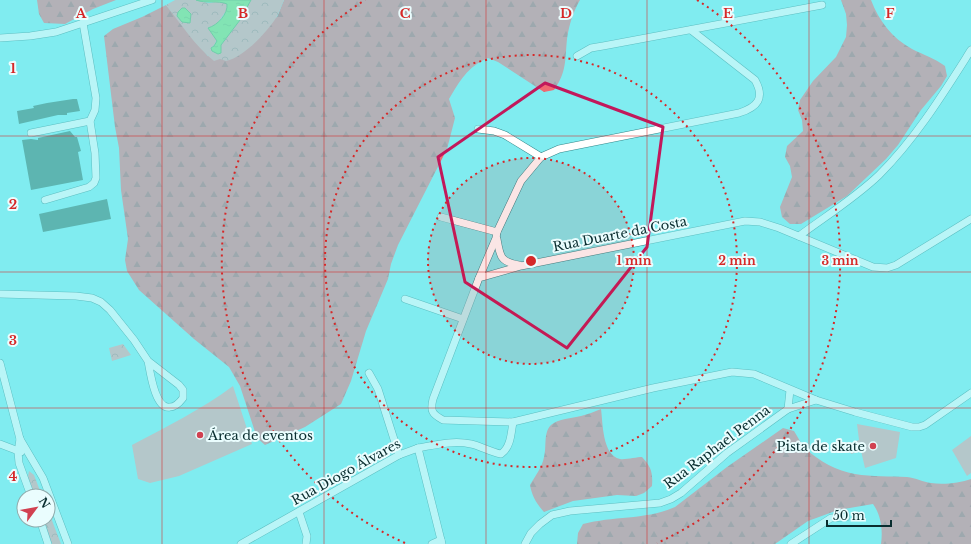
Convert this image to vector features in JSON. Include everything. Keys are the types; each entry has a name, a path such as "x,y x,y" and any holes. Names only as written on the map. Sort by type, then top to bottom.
{"street":[{"path":"0,38 30,36 56,32 152,0"},
{"path":"577,56 591,48 822,5"},
{"path":"45,200 89,187 94,183 96,178 95,154 90,121 95,110 96,98 83,23"},
{"path":"691,30 755,80 760,88 760,96 756,104 750,110 559,149 542,157 521,181 479,278 433,399 431,406 436,416 443,420 513,422 653,388 732,372 754,374 816,400 855,412 919,428 971,393"},
{"path":"799,236 853,196 878,175 897,156 921,126 971,50"},
{"path":"31,133 90,121"},
{"path":"478,129 494,131 505,135 542,157"},
{"path":"441,217 497,235"},
{"name":"Rua Duarte da Costa","path":"479,278 521,266 745,221 760,222 799,236 873,267 887,268 896,265 971,219"},
{"path":"497,235 499,254 504,261 521,266"},
{"path":"0,294 76,296 92,298 101,302 110,310 134,340 148,361 179,385 183,390 183,398 177,404 170,407 164,407 159,401 154,388 148,361"},
{"path":"405,299 463,319"},
{"path":"0,363 20,438 43,478 68,544"},
{"path":"369,373 378,389 398,455"},
{"path":"788,409 790,390"},
{"name":"Rua Raphael Penna","path":"525,544 540,524 552,515 570,511 660,503 671,499 727,453 788,409 816,400"},
{"path":"418,448 461,442 501,454 508,447 513,422"},
{"path":"20,438 18,452 19,463 28,488"},
{"path":"0,444 18,452 29,454"},
{"name":"Rua Diogo Álvares","path":"241,544 398,455 418,448 442,542"},
{"path":"299,512 307,536 306,544"},
{"path":"791,544 831,518 846,517"},
{"path":"43,528 48,544"},
{"path":"432,544 442,542"}],"highlighted area":[{"path":"545,83 663,127 647,247 567,348 465,282 438,157"}],"green space":[{"path":"37,0 116,0 93,9 65,24 44,23 39,14"},
{"path":"175,0 196,0 209,3 221,1 227,4 227,10 216,27 216,41 214,46 211,48 215,53 240,20 251,0 284,0 276,18 254,44 233,59 226,61 220,59 214,61 194,42 166,5"},
{"path":"284,0 580,0 573,14 569,29 563,71 554,90 544,92 498,62 488,58 469,70 461,80 449,99 455,118 447,149 398,245 391,264 388,279 366,331 351,381 341,404 305,427 265,445 257,438 240,386 229,367 194,339 139,290 127,271 125,260 128,239 121,190 119,148 104,36 113,29 166,5 208,56 277,17"},
{"path":"841,0 871,0 882,22 898,40 945,66 947,76 941,86 921,110 898,145 886,159 847,196 801,224 790,224 782,217 780,207 792,177 790,166 785,157 787,146 803,131 802,120 798,110 800,100 813,81 836,57 846,37 846,14"},
{"path":"123,344 131,355 112,361 109,348"},
{"name":"Área de eventos","path":"233,386 252,444 179,476 150,483 138,479 132,445 196,410"},
{"path":"601,409 604,438 610,451 614,456 620,459 642,457 651,470 652,486 644,493 636,496 617,495 573,501 544,512 535,499 530,485 543,461 546,436 549,428 557,421 581,416"},
{"name":"Pista de skate","path":"857,424 900,432 896,458 865,468 861,451 851,454 848,444 859,440"},
{"path":"783,428 794,431 804,447 817,458 848,473 868,476 907,477 936,484 962,482 971,479 971,544 881,544 881,523 876,508 873,504 838,510 808,521 775,544 577,544 578,533 583,524 653,514 675,507 727,467"},
{"path":"971,436 971,473 967,476 952,450"},
{"path":"29,471 34,475 39,488 31,488 28,477"},
{"path":"46,528 55,528 61,544 52,544"}],"water":[{"path":"196,0 251,0 240,20 221,45 221,53 218,54 212,51 211,48 217,41 208,28 212,27 222,19 226,12 227,4"},
{"path":"182,8 185,8 191,14 190,23 182,22 177,16 178,12"}],"building":[{"path":"77,99 80,111 67,113 67,115 58,115 19,124 17,111 34,108 33,106 47,103"},
{"path":"70,131 75,137 77,137 81,151 78,152 83,180 31,190 22,140 38,140 38,138"},
{"path":"107,199 111,219 43,232 39,214"}],"place":[{"name":"Área de eventos","path":"200,435"},
{"name":"Pista de skate","path":"873,446"}]}
